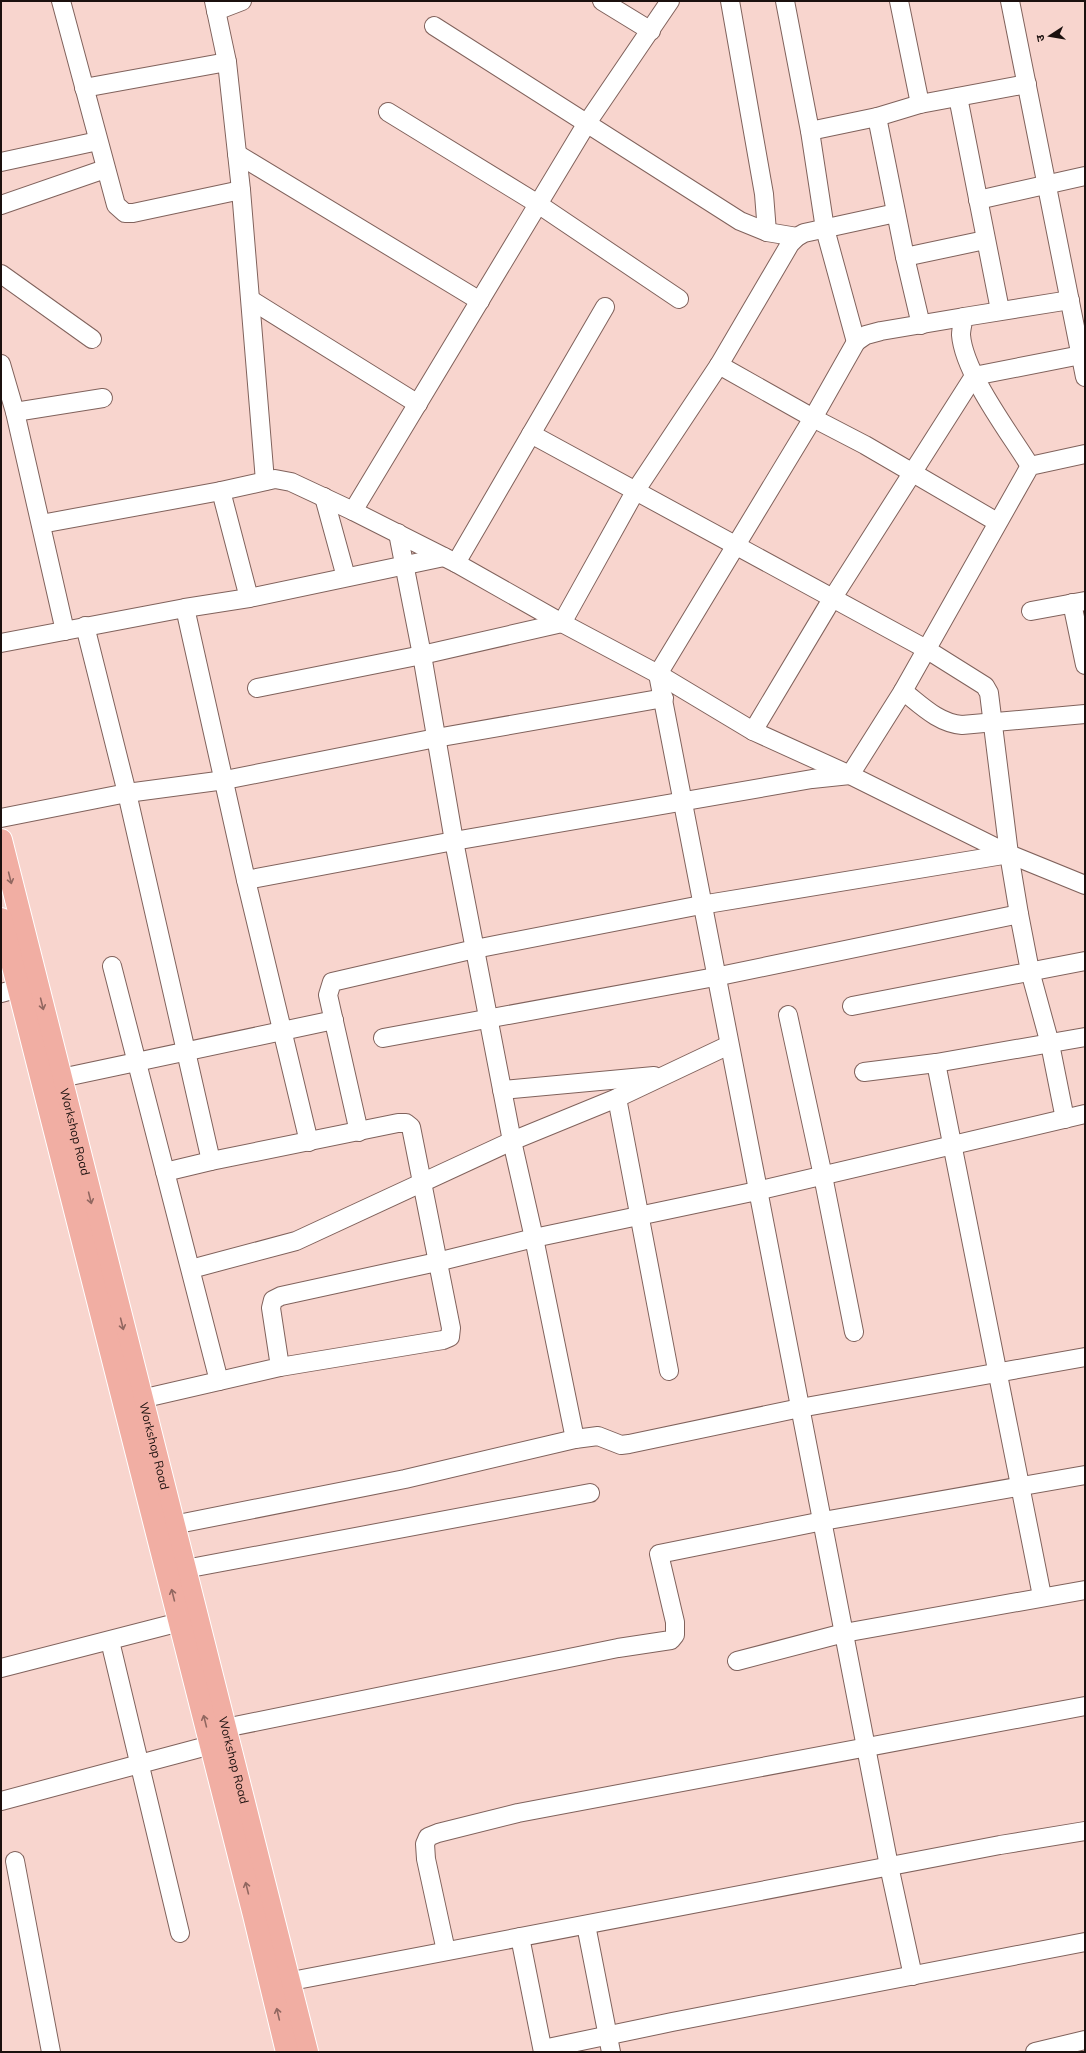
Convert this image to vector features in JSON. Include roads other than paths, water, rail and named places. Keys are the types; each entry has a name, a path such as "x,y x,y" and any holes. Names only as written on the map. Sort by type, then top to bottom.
{"main road":[{"name":"Workshop Road","path":"1,840 51,1080 180,1622 211,1745 280,1983 307,2052"},
{"name":"Workshop Road","path":"1,919 10,991 51,1080 141,1399 225,1728 280,1983 287,2052"}],"street":[{"path":"61,1 105,169 116,205 125,213 133,213 241,190"},
{"path":"242,1 215,6 227,62 241,190 265,481"},
{"path":"602,1 651,31"},
{"path":"353,511 587,123 670,1"},
{"path":"730,1 764,194 767,232"},
{"path":"785,1 810,131 825,229 856,342"},
{"path":"899,1 920,104"},
{"path":"1010,1 1085,377"},
{"path":"434,26 740,221 767,232 796,236 896,213"},
{"path":"84,88 227,62"},
{"path":"810,131 877,117 920,104 1027,84"},
{"path":"958,97 1000,310"},
{"path":"388,112 538,204 679,299"},
{"path":"877,117 905,257 921,325"},
{"path":"1,162 98,142"},
{"path":"237,154 480,301"},
{"path":"1,205 105,169"},
{"path":"978,200 1085,176"},
{"path":"257,688 422,655 562,623 636,490 720,365 796,236"},
{"path":"905,257 985,240"},
{"path":"1,274 92,339"},
{"path":"251,300 418,404"},
{"path":"913,1976 889,1866 823,1521 701,905 664,698 658,674 735,544 813,418 856,342 866,335 873,333 1000,310 1070,300"},
{"path":"450,560 531,434 605,307"},
{"path":"964,317 961,333 963,348 974,376 1030,466"},
{"path":"753,730 911,472 974,376 1081,355"},
{"path":"1,364 15,412 65,630"},
{"path":"720,365 813,418 865,445 997,522"},
{"path":"15,412 102,398"},
{"path":"531,434 926,649 985,686 989,693 1009,854 1019,914 1030,971 1050,1044 1065,1119"},
{"path":"850,776 903,691 997,522 1030,466 1085,454"},
{"path":"40,524 221,491 275,479 291,482 398,533 450,560 562,623 658,674 753,730 1009,854 1085,885"},
{"path":"221,491 249,598"},
{"path":"324,497 346,577"},
{"path":"398,533 422,655 454,841 502,1090 575,1439"},
{"path":"1,643 85,626 249,598 404,564 450,560"},
{"path":"1031,611 1078,602 1085,665"},
{"path":"185,608 225,780 246,880 309,1142"},
{"path":"85,626 127,793 211,1161"},
{"path":"903,691 941,721 950,724 962,725 1085,714"},
{"path":"1,818 127,793 225,780 436,738 664,698"},
{"path":"246,880 454,841 812,779 850,776"},
{"path":"359,1132 328,995 332,982 475,949 701,905 1009,854"},
{"path":"383,1038 488,1017 715,977 1019,914"},
{"path":"852,1006 1085,961"},
{"path":"112,966 219,1381"},
{"path":"788,1015 823,1176 854,1332"},
{"path":"51,1080 334,1020"},
{"path":"864,1072 936,1063 1085,1038"},
{"path":"191,1269 296,1241 512,1140 617,1098 662,1075 729,1045"},
{"path":"936,1063 997,1374 1022,1487 1042,1596"},
{"path":"502,1090 662,1075"},
{"path":"617,1098 669,1372"},
{"path":"280,1367 271,1315 273,1300 281,1296 437,1262 534,1238 757,1191 1085,1114"},
{"path":"141,1399 280,1367 443,1340 450,1337 450,1328 420,1183 411,1128 406,1123 211,1161 165,1172"},
{"path":"173,1525 405,1479 575,1439 598,1436 621,1445 629,1444 800,1408 997,1374 1085,1357"},
{"path":"225,1728 573,1657 671,1640 675,1635 675,1622 659,1554 823,1521 1085,1475"},
{"path":"184,1569 590,1493"},
{"path":"737,1661 844,1633 1042,1596 1085,1590"},
{"path":"1,1668 180,1622"},
{"path":"110,1641 180,1934"},
{"path":"446,1951 426,1859 425,1844 428,1837 518,1813 1085,1706"},
{"path":"1,1801 211,1745"},
{"path":"280,1983 889,1866 1085,1831"},
{"path":"14,1861 51,2052"},
{"path":"586,1925 609,2044"},
{"path":"520,1937 543,2050 609,2044 913,1976 1085,1942"},
{"path":"1034,2052 1085,2040"}]}
